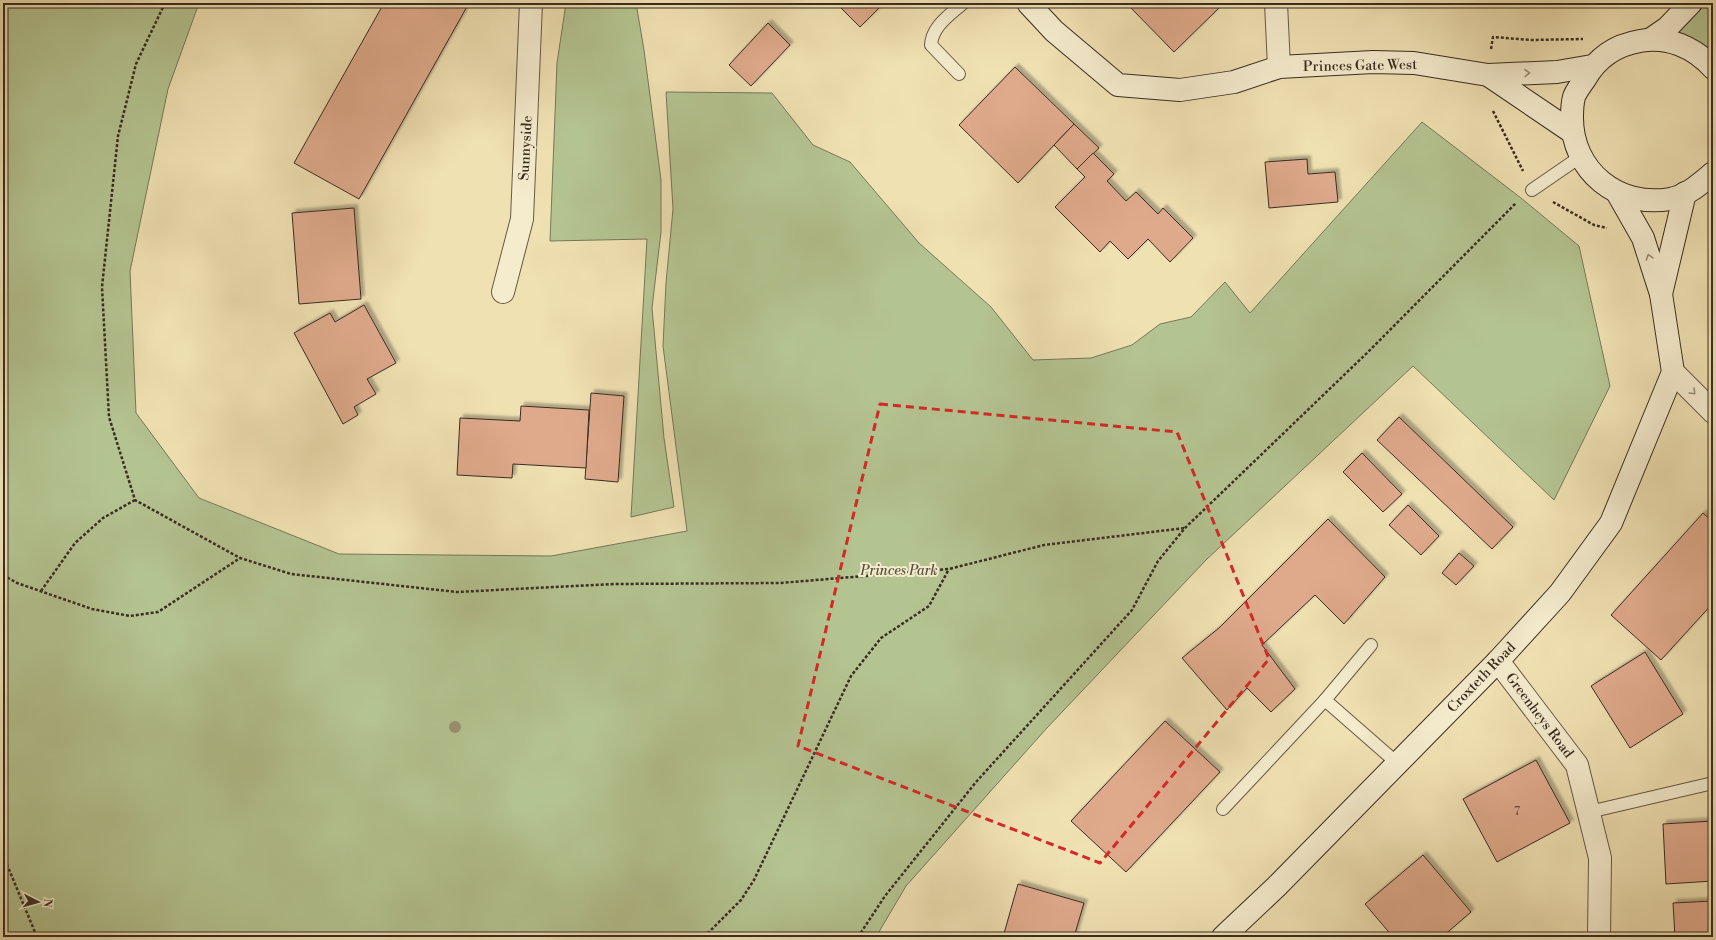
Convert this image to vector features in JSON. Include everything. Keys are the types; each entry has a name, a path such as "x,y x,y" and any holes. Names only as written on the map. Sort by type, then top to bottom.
{"main road":[{"name":"Sunnyside","path":"503,292 522,219 531,3"},
{"name":"Princes Gate West","path":"1028,3 1054,31 1118,85 1180,90 1234,82 1279,68 1373,62 1414,63 1488,75 1557,72 1592,66"},
{"path":"1276,3 1279,68"},
{"path":"1651,39 1668,28 1691,3"},
{"path":"1713,68 1703,57 1678,44 1651,39 1627,43 1606,54 1592,66 1574,96 1572,106 1572,132 1580,157 1596,178 1618,194 1644,201 1670,199 1695,189 1713,173"},
{"name":"Princes Gate West","path":"1488,75 1572,132"},
{"path":"1661,294 1685,193"},
{"path":"1618,194 1642,238 1661,294 1673,372 1713,412"},
{"name":"Croxteth Road","path":"1223,937 1276,887 1397,764 1560,594 1611,523 1673,372"},
{"name":"Greenheys Road","path":"1498,660 1577,765 1600,858 1599,937"}],"lane":[{"path":"959,74 931,45 931,37 936,28 963,3"},
{"path":"1532,190 1580,157"},
{"path":"1222,808 1325,700 1371,645"},
{"path":"1325,700 1397,764"},
{"path":"1588,812 1713,783"}],"path":[{"path":"165,3 136,64 118,136 102,287 109,417 135,500 240,558 291,574 457,592 614,584 780,583 949,569 1044,545 1184,528"},
{"path":"858,937 885,896 976,782 1132,610 1158,561 1184,528 1368,352 1521,198 1532,190"},
{"path":"41,591 75,543 103,518 135,500"},
{"path":"3,575 17,583 92,609 130,616 158,612 240,558"},
{"path":"704,937 742,900 754,880 851,676 881,638 929,606 949,569"},
{"path":"3,855 37,937"}],"highlighted area":[{"path":"880,404 1177,432 1269,659 1100,863 798,746"}],"green space":[{"name":"Princes Park","path":"3,3 199,3 168,89 130,271 136,413 199,498 339,554 551,556 687,531 663,346 666,283 673,209 666,92 772,93 813,145 850,162 919,243 991,307 1033,360 1091,358 1132,345 1160,324 1191,317 1225,282 1250,313 1422,122 1521,198 1579,246 1610,386 1554,500 1413,366 1206,560 1046,729 906,886 876,937 3,937"},
{"path":"566,3 636,3 644,50 661,180 661,232 652,308 664,438 674,507 631,517 647,239 550,241 557,63"},
{"path":"1691,3 1713,3 1713,68 1667,28"}],"building":[{"path":"384,3 469,3 359,199 294,163"},
{"path":"836,3 880,3 882,5 860,27"},
{"path":"1136,3 1224,3 1174,52 1131,8"},
{"path":"768,23 790,45 751,86 729,65"},
{"path":"1015,67 1074,124 1018,183 959,125"},
{"path":"1074,124 1099,148 1077,169 1054,145"},
{"path":"1093,153 1114,174 1107,181 1126,201 1136,192 1158,214 1163,208 1193,238 1170,262 1148,239 1128,259 1110,241 1100,252 1055,207 1085,177 1077,169"},
{"path":"1307,159 1308,174 1335,172 1338,202 1269,208 1265,162"},
{"path":"354,208 361,299 299,304 292,213"},
{"path":"364,305 396,363 367,379 376,394 354,407 358,415 343,424 294,333 330,313 335,322"},
{"path":"591,393 624,396 618,482 585,479"},
{"path":"521,406 589,410 586,468 513,464 512,478 457,475 460,418 520,421"},
{"path":"1399,417 1513,527 1492,549 1377,440"},
{"path":"1362,453 1402,494 1383,512 1343,472"},
{"path":"1408,505 1439,536 1421,555 1389,525"},
{"path":"1703,513 1713,522 1713,603 1661,660 1611,615"},
{"path":"1328,519 1385,577 1344,624 1315,595 1262,645 1295,689 1271,712 1247,688 1227,710 1182,658 1219,628"},
{"path":"1459,553 1474,566 1456,585 1442,573"},
{"path":"1645,652 1683,714 1630,748 1591,686"},
{"path":"1165,721 1220,772 1126,872 1071,821"},
{"path":"1536,760 1570,823 1497,862 1463,799"},
{"path":"1713,821 1713,881 1666,884 1663,824"},
{"path":"1423,855 1471,912 1442,937 1393,937 1365,904"},
{"path":"1018,884 1084,903 1074,937 1003,937"},
{"path":"1713,901 1713,937 1675,937 1673,903"}]}
